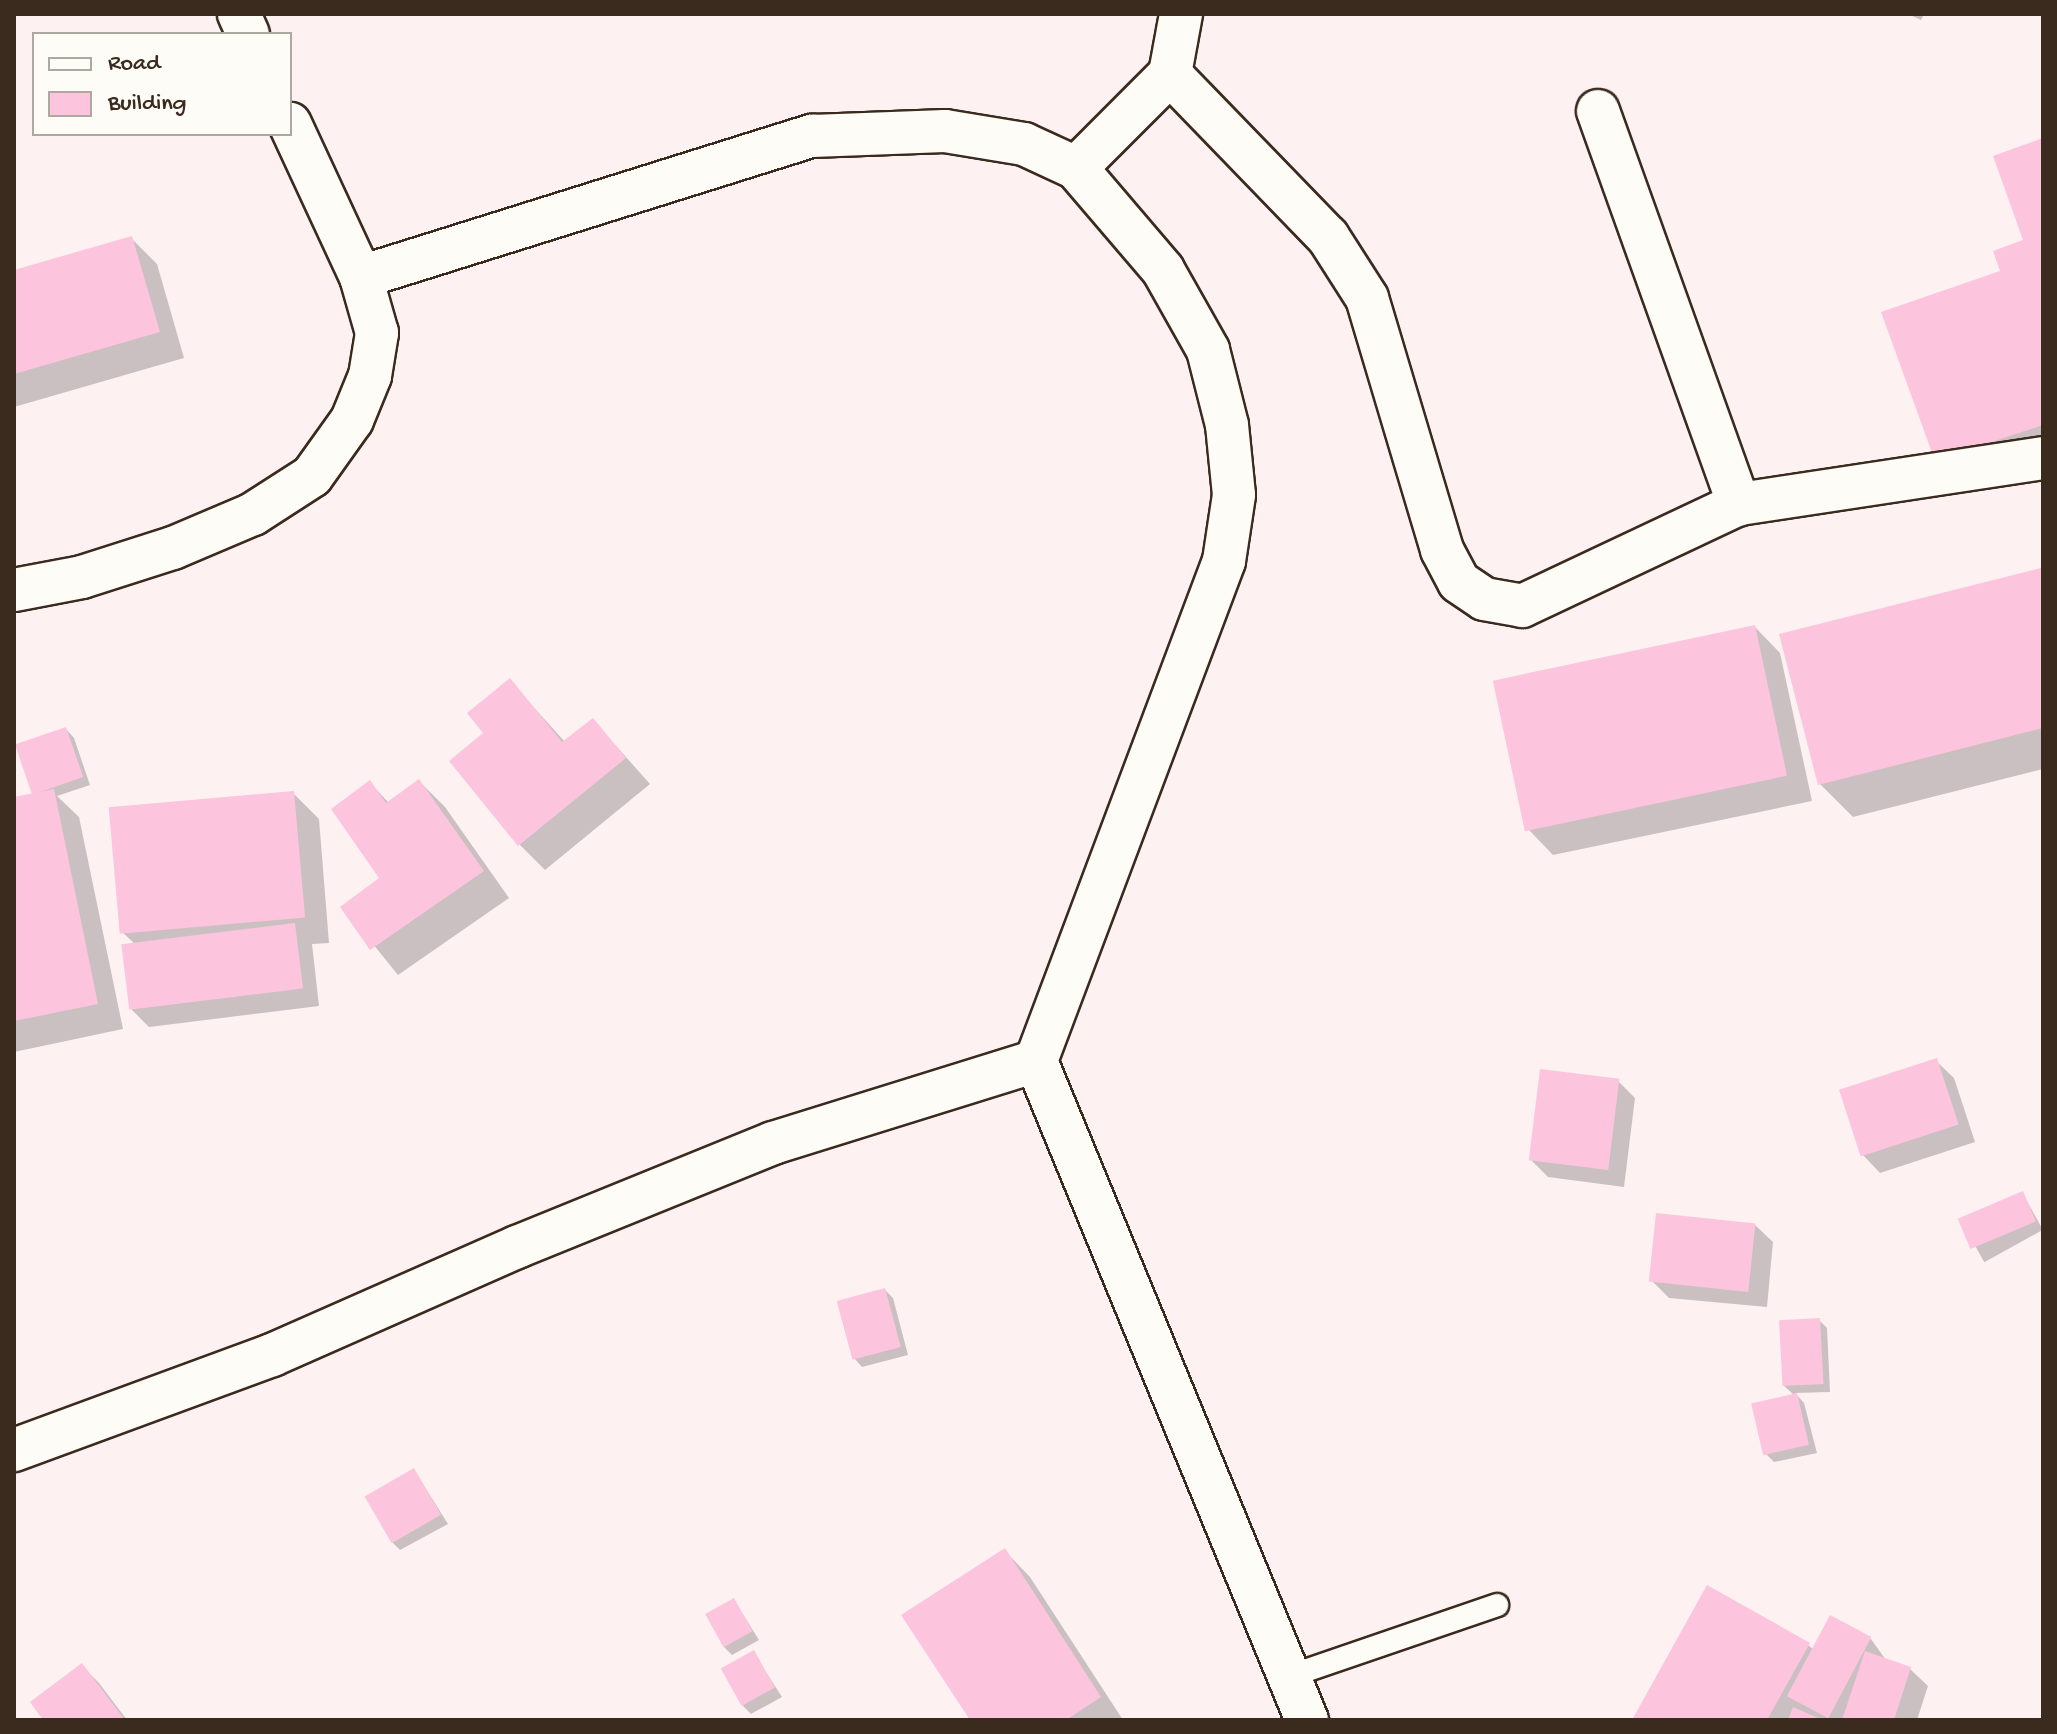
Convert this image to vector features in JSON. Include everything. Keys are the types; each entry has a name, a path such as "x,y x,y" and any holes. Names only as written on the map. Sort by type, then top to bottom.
{"street":[{"path":"1076,168 1170,74 1181,14"},
{"path":"1170,74 1328,237 1367,298 1442,550 1459,582 1484,599 1522,606 1739,504 2043,458"},
{"path":"1598,111 1739,504"},
{"path":"14,590 82,577 173,548 253,514 312,476 352,420 370,376 377,333 361,277 292,128"},
{"path":"361,277 812,136 945,131 1024,144 1076,168 1163,270 1208,350 1227,425 1234,495 1224,561 1036,1061 1307,1720"},
{"path":"14,1450 272,1355 517,1247 773,1143 1036,1061"}],"lane":[{"path":"1290,1676 1497,1605"}],"building":[{"path":"2043,138 2043,425 1935,461 1881,312 2000,271 1993,251 2023,240 1993,156"},
{"path":"132,236 160,332 14,374 14,270"},
{"path":"2041,568 2043,728 1818,785 1779,634"},
{"path":"1755,625 1787,776 1525,831 1493,681"},
{"path":"510,678 562,742 593,718 626,758 518,846 449,761 483,733 467,713"},
{"path":"66,727 83,777 32,795 15,745"},
{"path":"419,779 484,871 370,950 340,907 379,878 331,809 370,780 386,803"},
{"path":"54,789 98,1004 14,1021 14,797"},
{"path":"294,791 305,918 120,934 109,807"},
{"path":"295,923 303,989 129,1010 121,944"},
{"path":"1937,1058 1959,1125 1861,1156 1839,1090"},
{"path":"1540,1069 1619,1079 1608,1170 1529,1160"},
{"path":"2023,1191 2036,1221 1971,1249 1958,1219"},
{"path":"1656,1213 1755,1223 1748,1292 1649,1282"},
{"path":"885,1288 901,1347 852,1360 837,1301"},
{"path":"1820,1318 1823,1384 1783,1386 1779,1320"},
{"path":"1797,1393 1809,1445 1763,1455 1751,1404"},
{"path":"414,1468 441,1515 392,1543 365,1496"},
{"path":"1005,1548 1101,1697 1066,1720 970,1720 901,1615"},
{"path":"1707,1585 1810,1643 1767,1720 1632,1720"},
{"path":"734,1598 752,1631 724,1647 705,1614"},
{"path":"1830,1615 1871,1637 1828,1718 1787,1696"},
{"path":"754,1650 775,1688 742,1706 721,1668"},
{"path":"1865,1651 1911,1667 1894,1720 1842,1720"},
{"path":"82,1663 125,1720 43,1720 30,1702"},
{"path":"1793,1707 1823,1720 1788,1720"}]}
